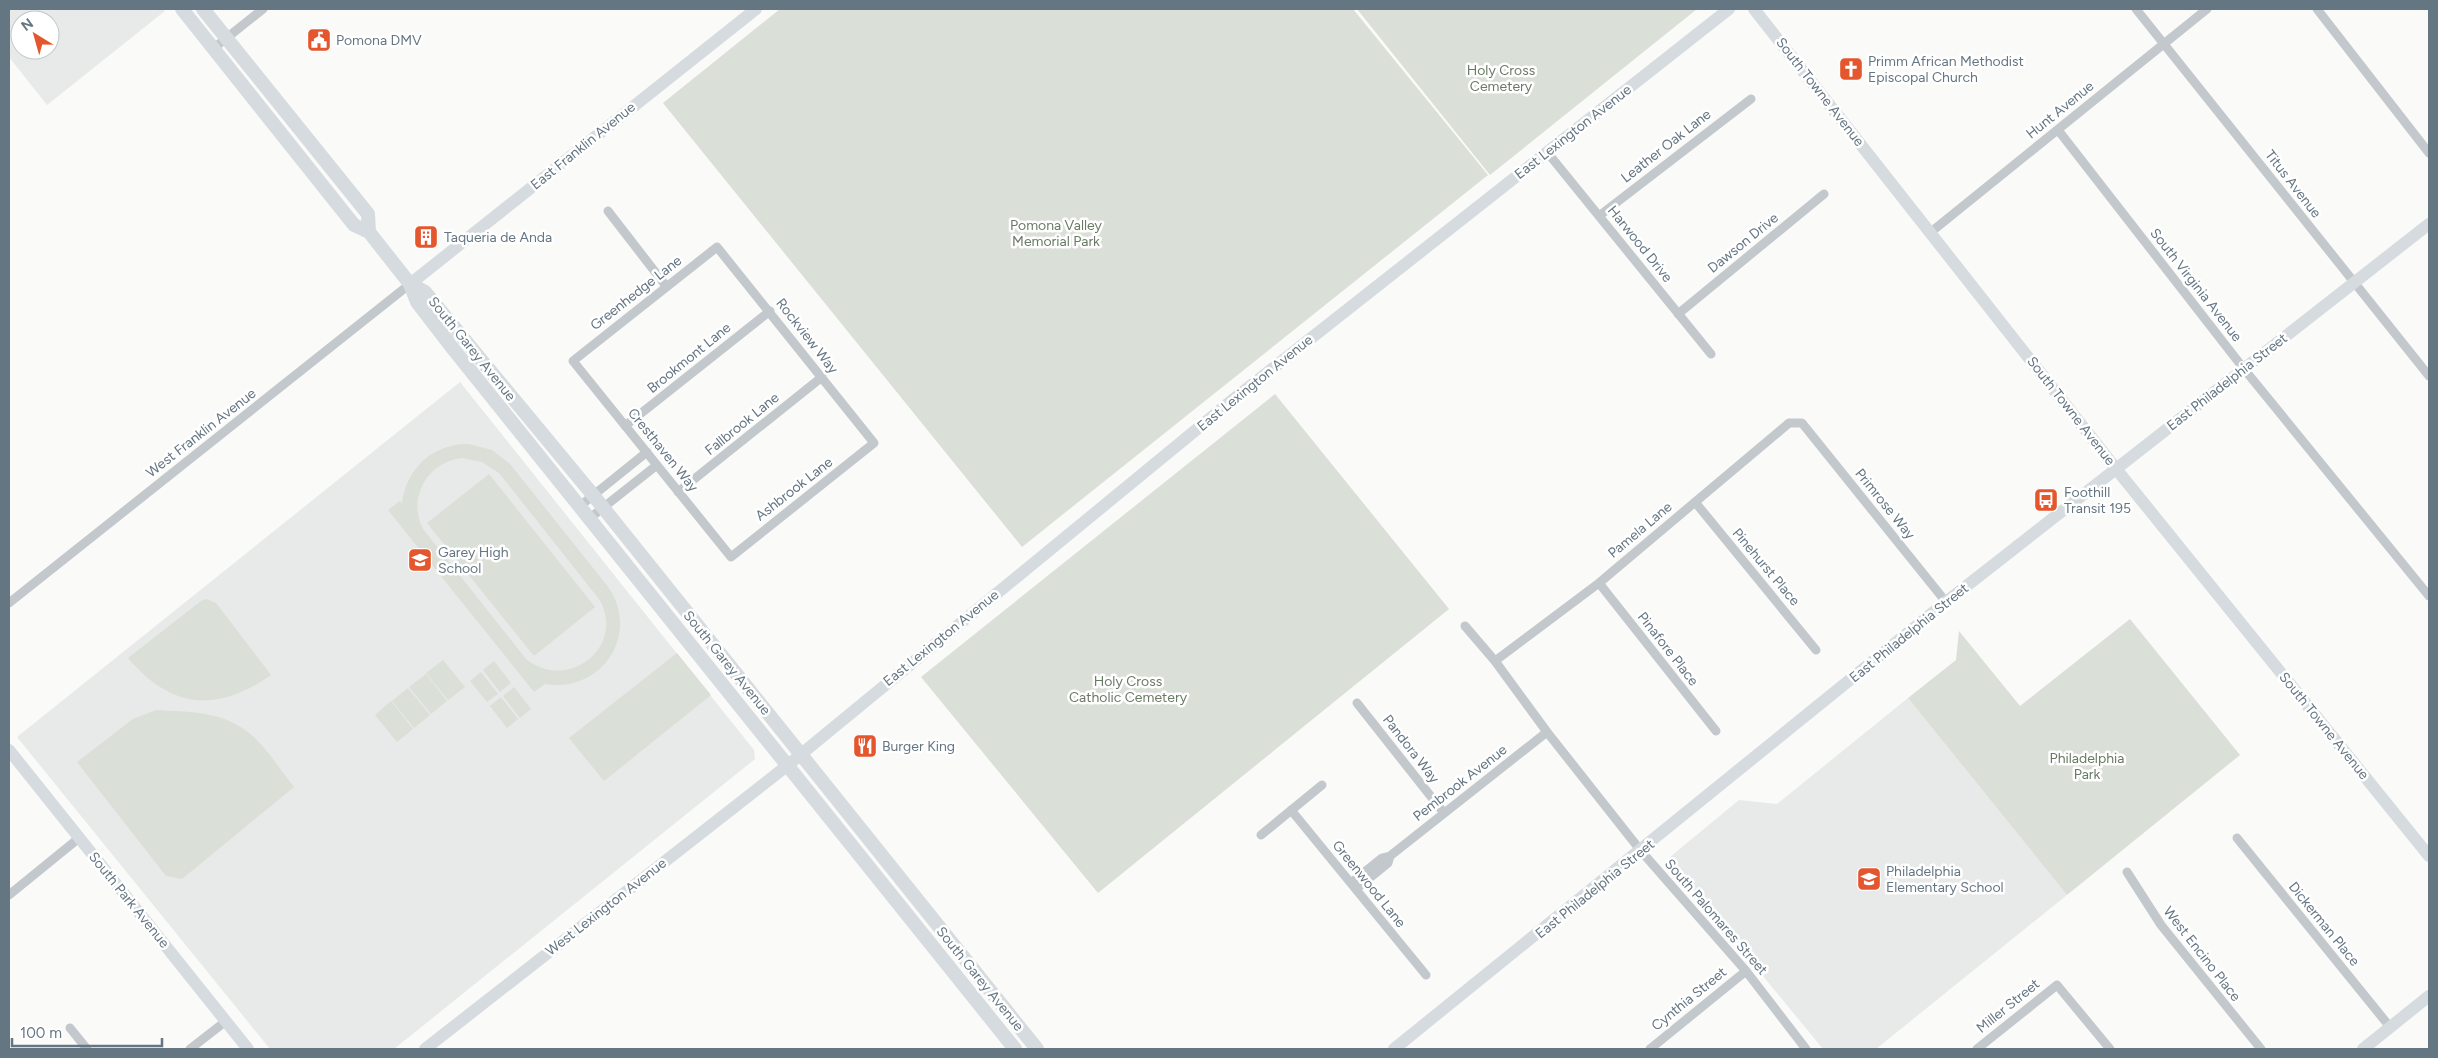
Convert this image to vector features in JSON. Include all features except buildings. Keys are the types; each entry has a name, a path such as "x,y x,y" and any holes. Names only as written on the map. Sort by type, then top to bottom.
{"main road":[{"name":"South Garey Avenue","path":"182,9 354,225 369,232 410,284 417,302 450,345 1016,1049"},
{"name":"South Garey Avenue","path":"203,9 368,214 369,232"},
{"name":"South Garey Avenue","path":"410,284 425,292 593,495 1037,1049"}],"street":[{"path":"214,48 263,9"},
{"name":"East Franklin Avenue","path":"410,284 756,9"},
{"name":"East Lexington Avenue","path":"788,765 1230,402 1729,9"},
{"name":"South Towne Avenue","path":"1754,9 2117,470 2429,856"},
{"name":"Titus Avenue","path":"2136,9 2429,376"},
{"name":"Hunt Avenue","path":"1931,232 2207,9"},
{"path":"2317,9 2429,153"},
{"name":"Leather Oak Lane","path":"1599,216 1751,99"},
{"name":"South Virginia Avenue","path":"2058,130 2244,369 2429,596"},
{"name":"Harwood Drive","path":"1547,152 1711,354"},
{"name":"Dawson Drive","path":"1678,314 1824,194"},
{"path":"608,211 666,286"},
{"name":"East Philadelphia Street","path":"1394,1049 1641,851 1946,602 2429,224"},
{"name":"Greenhedge Lane","path":"573,361 717,247"},
{"name":"Rockview Way","path":"717,247 874,443"},
{"name":"West Franklin Avenue","path":"9,603 410,284"},
{"name":"Brookmont Lane","path":"626,426 770,311"},
{"name":"Cresthaven Way","path":"573,361 731,557"},
{"name":"Fallbrook Lane","path":"678,492 822,377"},
{"name":"Pamela Lane","path":"1495,661 1599,583 1789,422 1802,423"},
{"name":"Primrose Way","path":"1802,423 1946,602"},
{"name":"Ashbrook Lane","path":"731,557 874,443"},
{"path":"580,506 647,452"},
{"path":"590,518 657,465"},
{"name":"Pinehurst Place","path":"1694,502 1816,650"},
{"name":"Pinafore Place","path":"1599,583 1716,732"},
{"name":"South Palomares Street","path":"1465,626 1495,661 1547,732 1641,851 1746,971 1806,1049"},
{"name":"Pandora Way","path":"1356,703 1444,813"},
{"name":"Pembrook Avenue","path":"1353,886 1388,863 1390,856 1547,732"},
{"name":"South Park Avenue","path":"9,750 248,1049"},
{"name":"West Lexington Avenue","path":"430,1048 788,765"},
{"path":"1261,835 1322,785"},
{"name":"Greenwood Lane","path":"1291,810 1426,975"},
{"path":"9,895 79,838"},
{"name":"Dickerman Place","path":"2237,838 2390,1027"},
{"name":"West Encino Place","path":"2127,872 2160,925 2261,1049"},
{"name":"Cynthia Street","path":"1650,1049 1746,971"},
{"name":"Miller Street","path":"1977,1049 2057,985 2110,1049"},
{"path":"2363,1049 2429,996"},
{"path":"190,1049 226,1022"},
{"path":"70,1028 87,1049"}],"shaded area":[{"path":"9,9 163,9 165,11 47,105 11,60 60,60 60,10 10,10 10,58"},
{"name":"Garey High School","path":"460,382 754,750 755,759 394,1049 270,1049 17,737"},
{"name":"Philadelphia Elementary School","path":"1908,698 2067,895 1876,1049 1823,1049 1670,863 1670,857 1739,800 1777,804"}],"green space":[{"name":"Pomona Valley Memorial Park","path":"780,9 1353,9 1488,175 1022,547 663,103"},
{"name":"Holy Cross Cemetery","path":"1357,9 1697,9 1490,175"},
{"name":"Holy Cross Catholic Cemetery","path":"1275,394 1449,609 1098,893 921,677"},
{"path":"468,444 492,450 510,464 609,588 617,606 620,625 617,642 610,657 598,670 583,680 565,684 545,684 534,692 388,510 400,501 402,504 409,479 423,460 443,448","holes":["462,458 482,462 499,473 599,599 606,616 605,633 599,648 589,659 575,667 559,671 542,668 526,659 423,529 417,505 423,483 430,474 439,466"]},
{"path":"489,474 595,607 534,656 427,523"},
{"path":"206,599 216,603 271,675 232,696 213,700 195,700 178,696 161,688 144,675 128,658"},
{"name":"Philadelphia Park","path":"2130,619 2240,755 2067,895 1908,698 1956,660 1959,631 2020,706"},
{"path":"677,653 711,695 604,781 569,738"},
{"path":"443,660 465,687 448,700 426,673"},
{"path":"494,661 511,683 500,692 483,670"},
{"path":"481,672 498,694 487,702 470,681"},
{"path":"426,674 447,701 431,714 409,687"},
{"path":"514,687 531,709 520,718 503,696"},
{"path":"408,688 430,715 414,728 392,701"},
{"path":"501,697 518,719 507,728 490,706"},
{"path":"391,701 413,729 397,742 375,715"},
{"path":"156,710 205,714 228,720 239,726 261,744 294,787 182,879 166,876 77,762 133,719"}],"place":[{"name":"Pomona DMV","path":"319,40"},
{"name":"Primm African Methodist Episcopal Church","path":"1851,69"},
{"name":"Taqueria de Anda","path":"426,237"},
{"name":"Foothill Transit 195","path":"2046,500"},
{"name":"Garey High School","path":"420,560"},
{"name":"Burger King","path":"865,746"},
{"name":"Philadelphia Elementary School","path":"1869,879"}]}
